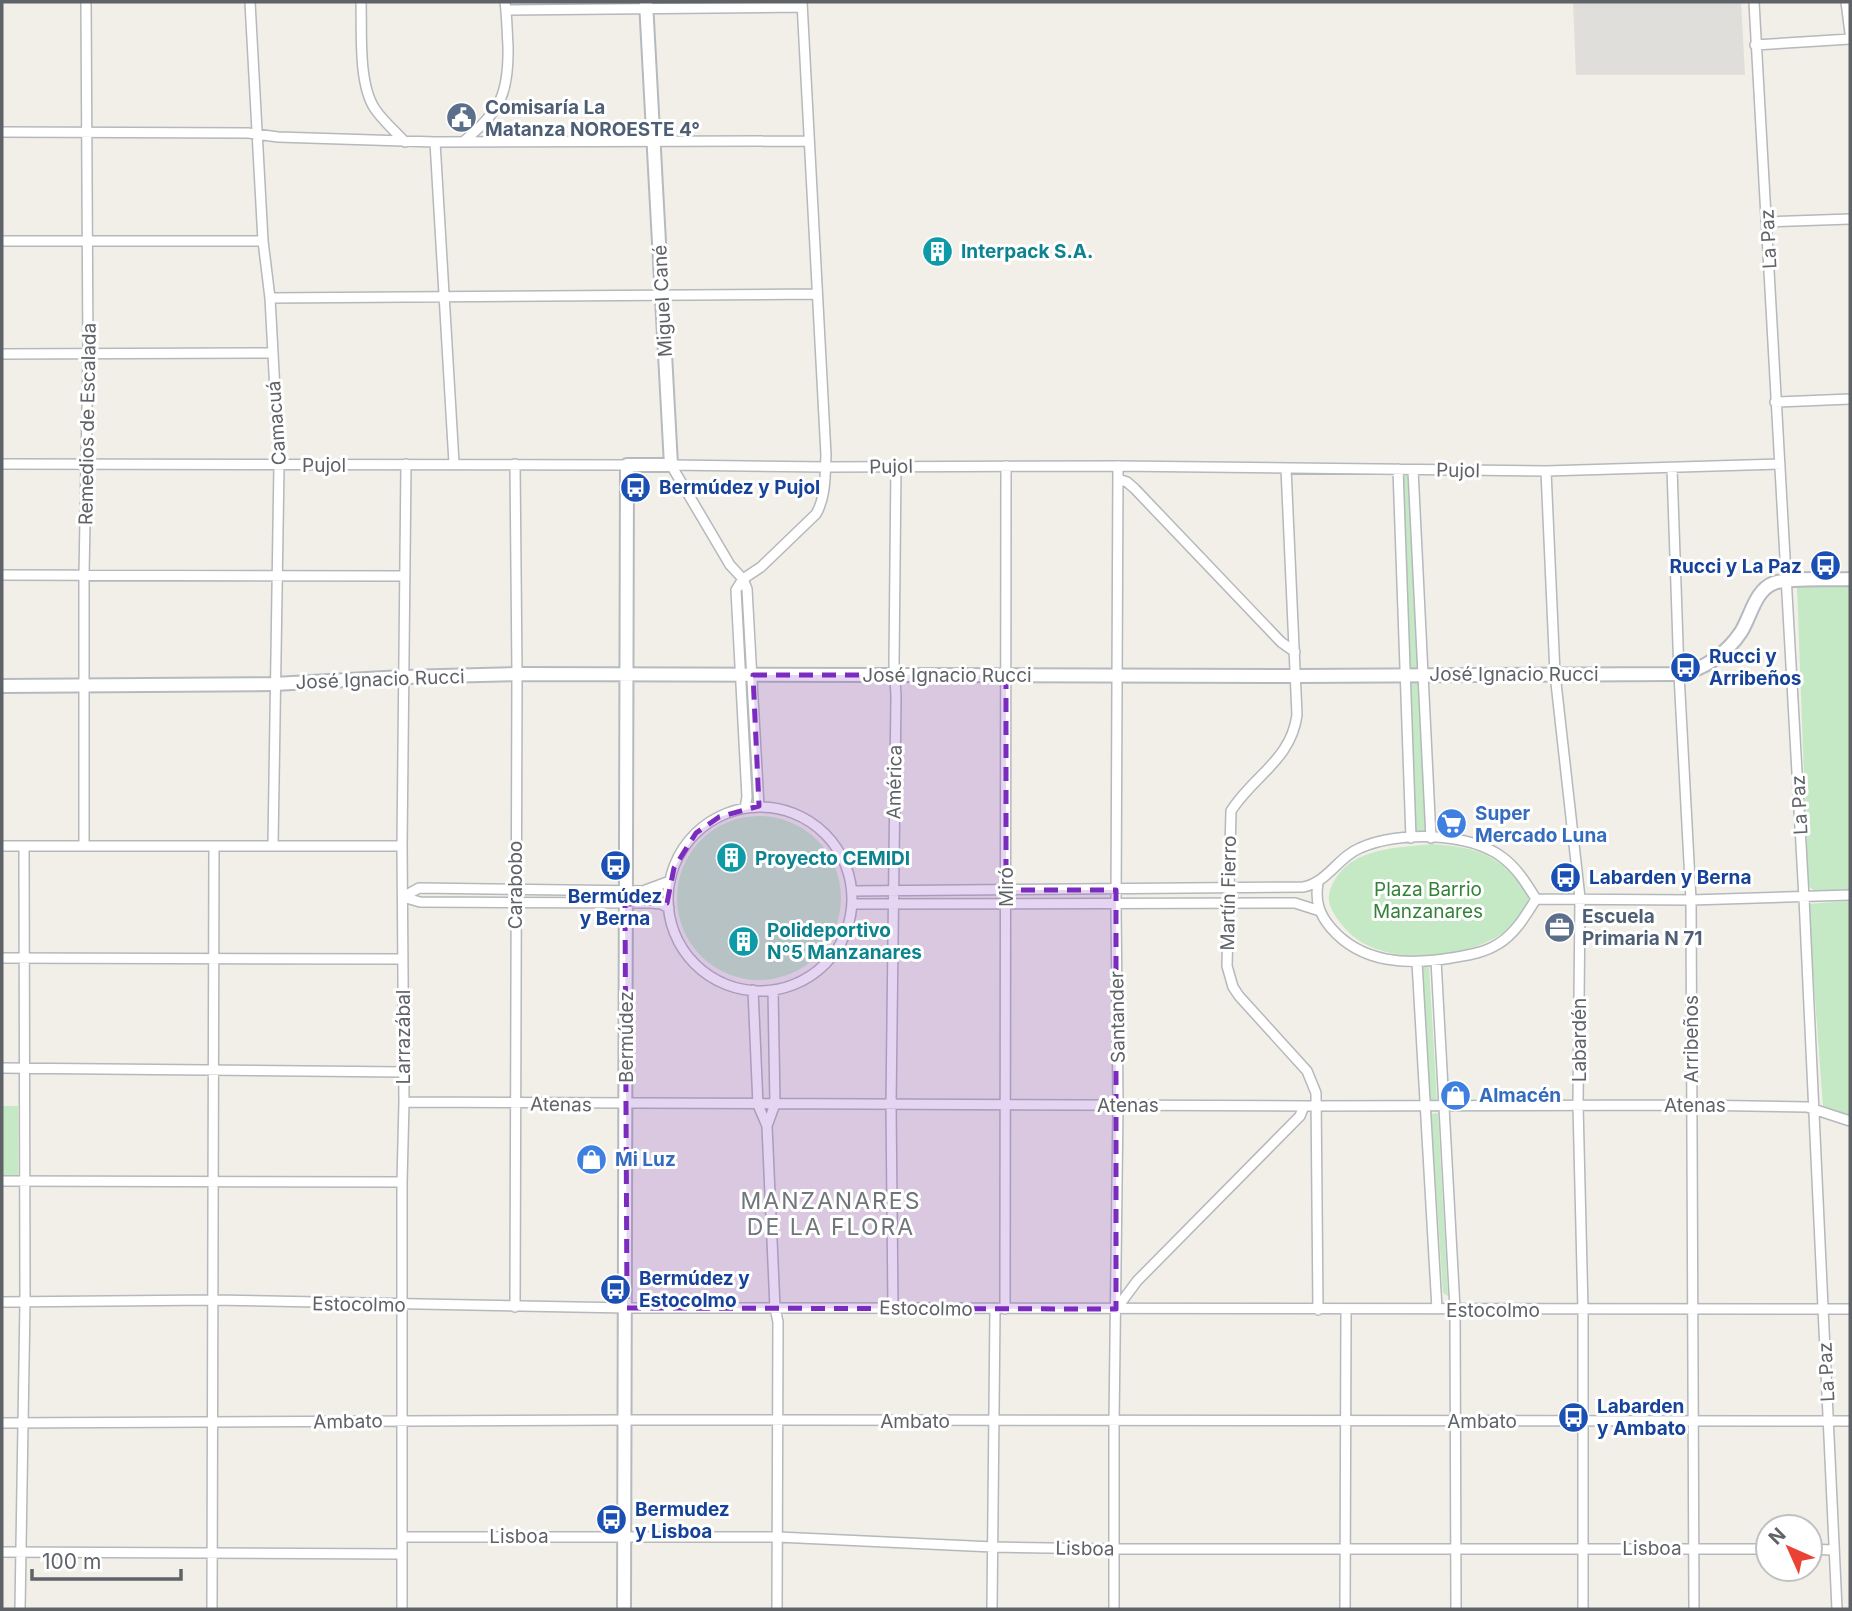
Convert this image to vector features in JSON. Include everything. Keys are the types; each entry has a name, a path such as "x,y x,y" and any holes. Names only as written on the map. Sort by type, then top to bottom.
{"street":[{"name":"Remedios de Escalada","path":"84,846 83,686 88,355 86,2"},
{"name":"Camacuá","path":"250,2 279,465 273,845"},
{"path":"361,2 363,61 368,96 375,109 405,142"},
{"name":"La Paz","path":"1754,2 1804,898 1836,1609"},
{"path":"1846,2 1850,33"},
{"path":"463,142 491,115 508,81 506,6 802,4 825,467 823,495 816,514 761,567 743,579 737,590 748,675 759,807"},
{"name":"Miguel Cané","path":"646,5 671,465 730,565 743,579"},
{"path":"1755,45 1850,39"},
{"path":"2,132 259,135 405,142 809,141"},
{"path":"435,142 454,463"},
{"path":"1768,222 1850,219"},
{"path":"2,241 263,241"},
{"path":"270,298 816,294"},
{"path":"2,354 271,354"},
{"path":"1775,402 1850,399"},
{"name":"Pujol","path":"2,464 1118,466 1546,471 1780,464"},
{"name":"Larrazábal","path":"402,1609 402,846 406,464"},
{"name":"Carabobo","path":"515,464 515,1307"},
{"name":"Bermúdez","path":"625,1609 627,465"},
{"name":"América","path":"892,1308 896,466"},
{"name":"Miró","path":"992,1609 994,1421 1000,1309 1004,1104 1006,466"},
{"name":"Santander","path":"1114,1609 1118,1105 1118,466"},
{"name":"Martín Fierro","path":"1286,468 1297,676 1296,724 1288,746 1231,811 1227,966 1233,987 1307,1071 1316,1093 1318,1310"},
{"name":"Arribeños","path":"1672,468 1691,900 1694,1609"},
{"path":"1398,469 1411,838"},
{"path":"1413,470 1431,838"},
{"name":"Labardén","path":"1546,471 1555,674 1580,898 1578,1105 1583,1310 1583,1609"},
{"path":"1118,479 1135,489 1281,642 1295,652"},
{"path":"2,575 403,576"},
{"name":"José Ignacio Rucci","path":"2,686 274,684 517,674 1679,674 1699,668 1721,654 1741,632 1764,589 1772,583 1850,579"},
{"path":"745,808 748,675"},
{"path":"759,807 787,810 822,830 845,864 852,891 846,932 832,956 799,982 772,990 753,990 726,984 707,974 691,960 676,936 669,908 670,881 680,855 696,833 719,817 745,808 759,807"},
{"path":"852,891 1303,887 1318,883 1342,859 1361,847 1384,841 1431,838 1470,842 1501,856 1523,877 1536,899"},
{"path":"2,846 402,846"},
{"path":"20,1609 25,1302 24,846"},
{"path":"212,1609 214,846"},
{"path":"403,897 420,902 515,904 625,897 670,881"},
{"path":"1318,883 1317,901 1320,911 1339,936 1358,950 1386,960 1417,962 1475,954 1501,943 1526,915 1536,899"},
{"path":"403,897 419,888 515,889 625,897 669,908"},
{"path":"1536,899 1691,900 1850,895"},
{"path":"852,904 1295,903 1320,911"},
{"path":"2,958 403,959"},
{"path":"1436,960 1455,1310 1456,1609"},
{"path":"1417,962 1437,1309"},
{"path":"753,990 758,1105 767,1126 775,1308 778,1322 777,1609"},
{"path":"767,1126 775,1104 772,990"},
{"path":"2,1068 402,1072"},
{"name":"Atenas","path":"404,1102 626,1105 1691,1105 1813,1108 1850,1121"},
{"path":"1116,1309 1136,1282 1300,1116 1304,1106"},
{"path":"2,1181 402,1182"},
{"path":"1117,1279 1126,1283 1136,1282"},
{"name":"Estocolmo","path":"2,1302 214,1300 627,1308 1850,1309"},
{"path":"1345,1609 1346,1310"},
{"name":"Ambato","path":"2,1423 625,1420 1828,1421"},
{"path":"1828,1421 1850,1421"},
{"name":"Lisboa","path":"403,1537 778,1536 993,1547 1114,1549 1754,1549"},
{"path":"1824,1550 1832,1550"},
{"path":"2,1552 402,1554"}],"highlighted area":[{"path":"753,675 1006,675 1006,890 1116,890 1116,1309 627,1308 625,904 667,903 674,868 696,833 719,817 759,806"}],"shaded area":[{"path":"1573,2 1741,2 1745,75 1576,75"}],"green space":[{"path":"1401,474 1409,474 1418,669 1410,670"},
{"path":"1850,585 1850,889 1815,891 1808,886 1797,586"},
{"path":"1409,683 1420,683 1426,834 1414,835"},
{"path":"759,816 791,822 805,829 817,840 828,852 835,866 841,898 835,930 828,944 817,956 805,967 791,974 759,980 727,974 713,967 701,956 690,944 683,930 677,898 683,866 690,852 701,840 713,829 727,822"},
{"name":"Plaza Barrio Manzanares","path":"1432,844 1454,846 1484,854 1516,877 1524,886 1528,897 1527,907 1518,921 1485,943 1465,950 1422,956 1381,950 1363,943 1349,933 1337,918 1329,901 1332,886 1341,871 1351,862 1376,852"},
{"path":"1850,901 1850,1116 1823,1106 1808,904"},
{"path":"1429,966 1437,1103 1430,1103 1421,967"},
{"path":"2,1106 18,1106 18,1177 2,1177"},
{"path":"1438,1113 1448,1296 1443,1293 1431,1114"}],"place":[{"name":"Comisaría La Matanza NOROESTE 4°","path":"462,118"},
{"name":"Interpack S.A.","path":"938,251"},
{"name":"Bermúdez y Pujol","path":"636,487"},
{"name":"Rucci y La Paz","path":"1825,566"},
{"name":"Rucci y Arribeños","path":"1686,667"},
{"name":"Super Mercado Luna","path":"1452,824"},
{"name":"Proyecto CEMIDI","path":"732,858"},
{"name":"Bermúdez y Berna","path":"615,865"},
{"name":"Labarden y Berna","path":"1566,877"},
{"name":"Escuela Primaria N 71","path":"1559,927"},
{"name":"Polideportivo Nº5 Manzanares","path":"744,941"},
{"name":"Almacén","path":"1456,1095"},
{"name":"Mi Luz","path":"592,1159"},
{"name":"Bermúdez y Estocolmo","path":"616,1289"},
{"name":"Labarden y Ambato","path":"1574,1417"},
{"name":"Bermudez y Lisboa","path":"612,1520"}],"district":[{"name":"MANZANARES DE LA FLORA","path":"831,1214"}]}
